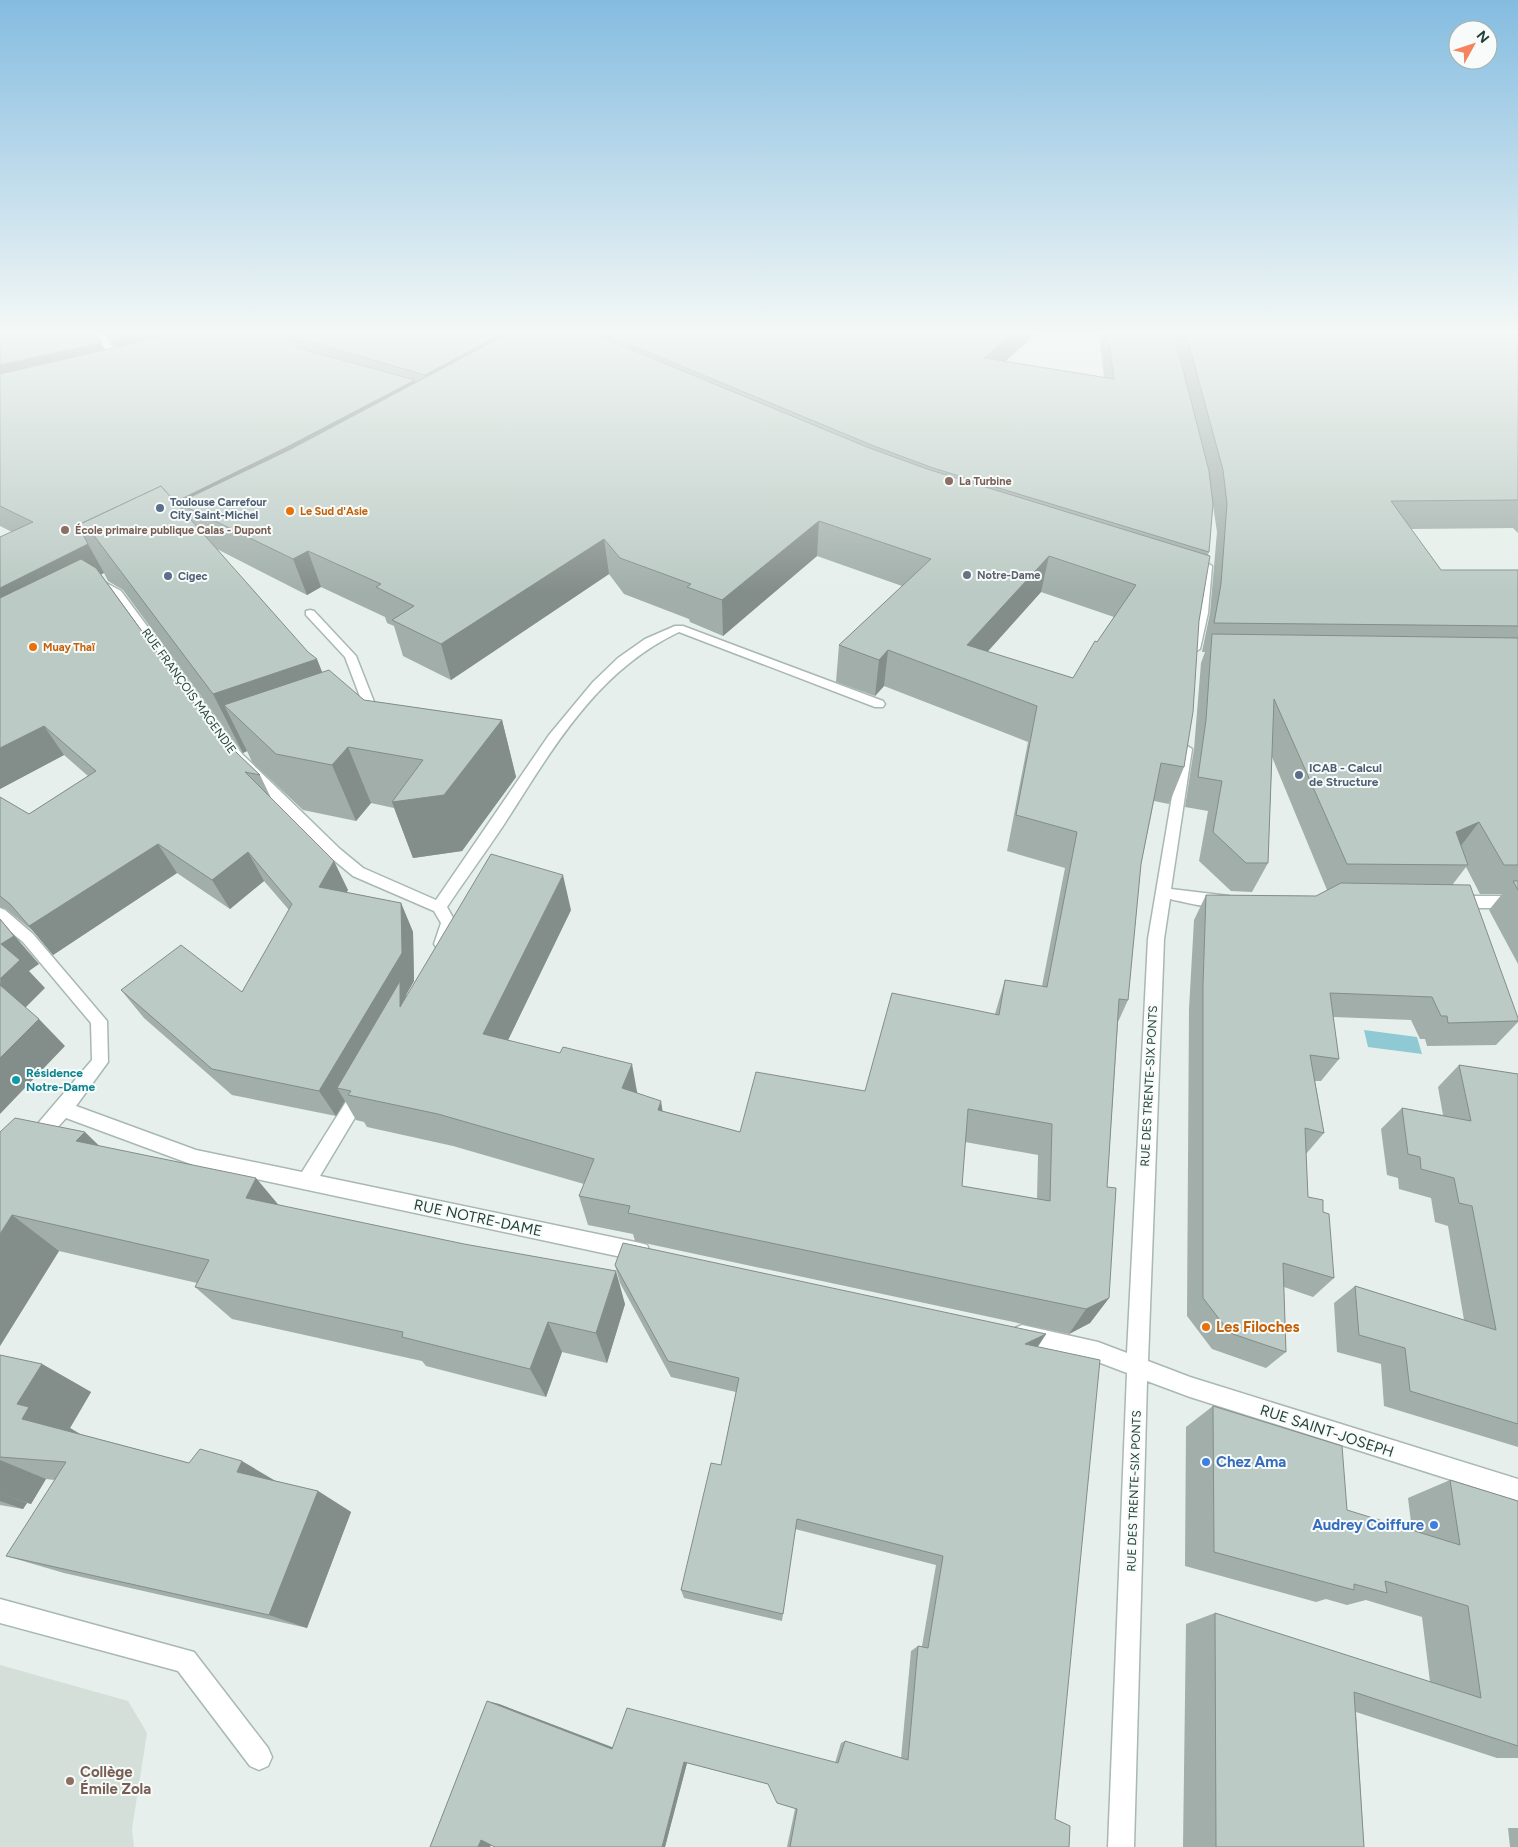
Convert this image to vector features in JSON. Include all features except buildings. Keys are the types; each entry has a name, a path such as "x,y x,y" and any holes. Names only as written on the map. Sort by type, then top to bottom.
{"street":[{"path":"1196,660 1200,586 1208,550"},
{"name":"RUE FRANÇOIS MAGENDIE","path":"99,582 117,593 240,760 335,853 358,872 439,907"},
{"path":"310,613 350,656 376,714 354,718"},
{"path":"436,961 449,923 439,907 485,842 565,720 621,662 668,632 679,628 880,704"},
{"name":"RUE DES TRENTE-SIX PONTS","path":"1120,1847 1156,939 1188,731"},
{"path":"240,760 257,753"},
{"path":"1164,893 1196,899 1236,900"},
{"path":"1440,902 1518,902"},
{"path":"0,914 28,938 99,1021 100,1062 63,1109 25,1150"},
{"path":"306,1182 335,1138 368,1079"},
{"name":"RUE NOTRE-DAME","path":"63,1109 196,1158 658,1256"},
{"path":"1002,1331 1098,1352 1138,1366"},
{"name":"RUE SAINT-JOSEPH","path":"1138,1366 1190,1387 1518,1490"},
{"path":"0,1611 185,1661 258,1757"}],"shaded area":[{"name":"Collège Émile Zola","path":"0,1665 128,1701 147,1733 132,1829 134,1847 0,1847"}],"water":[{"path":"1364,1030 1417,1037 1422,1054 1368,1047"}],"place":[{"name":"La Turbine","path":"949,481"},
{"name":"Toulouse Carrefour City Saint-Michel","path":"160,508"},
{"name":"Le Sud d'Asie","path":"290,511"},
{"name":"École primaire publique Calas - Dupont","path":"65,530"},
{"name":"Notre-Dame","path":"967,575"},
{"name":"Cigec","path":"168,576"},
{"name":"Muay Thaï","path":"33,647"},
{"name":"ICAB - Calcul de Structure","path":"1299,775"},
{"name":"Résidence Notre-Dame","path":"16,1080"},
{"name":"Les Filoches","path":"1206,1327"},
{"name":"Chez Ama","path":"1206,1462"},
{"name":"Audrey Coiffure","path":"1434,1525"},
{"name":"Collège Émile Zola","path":"70,1781"}]}
